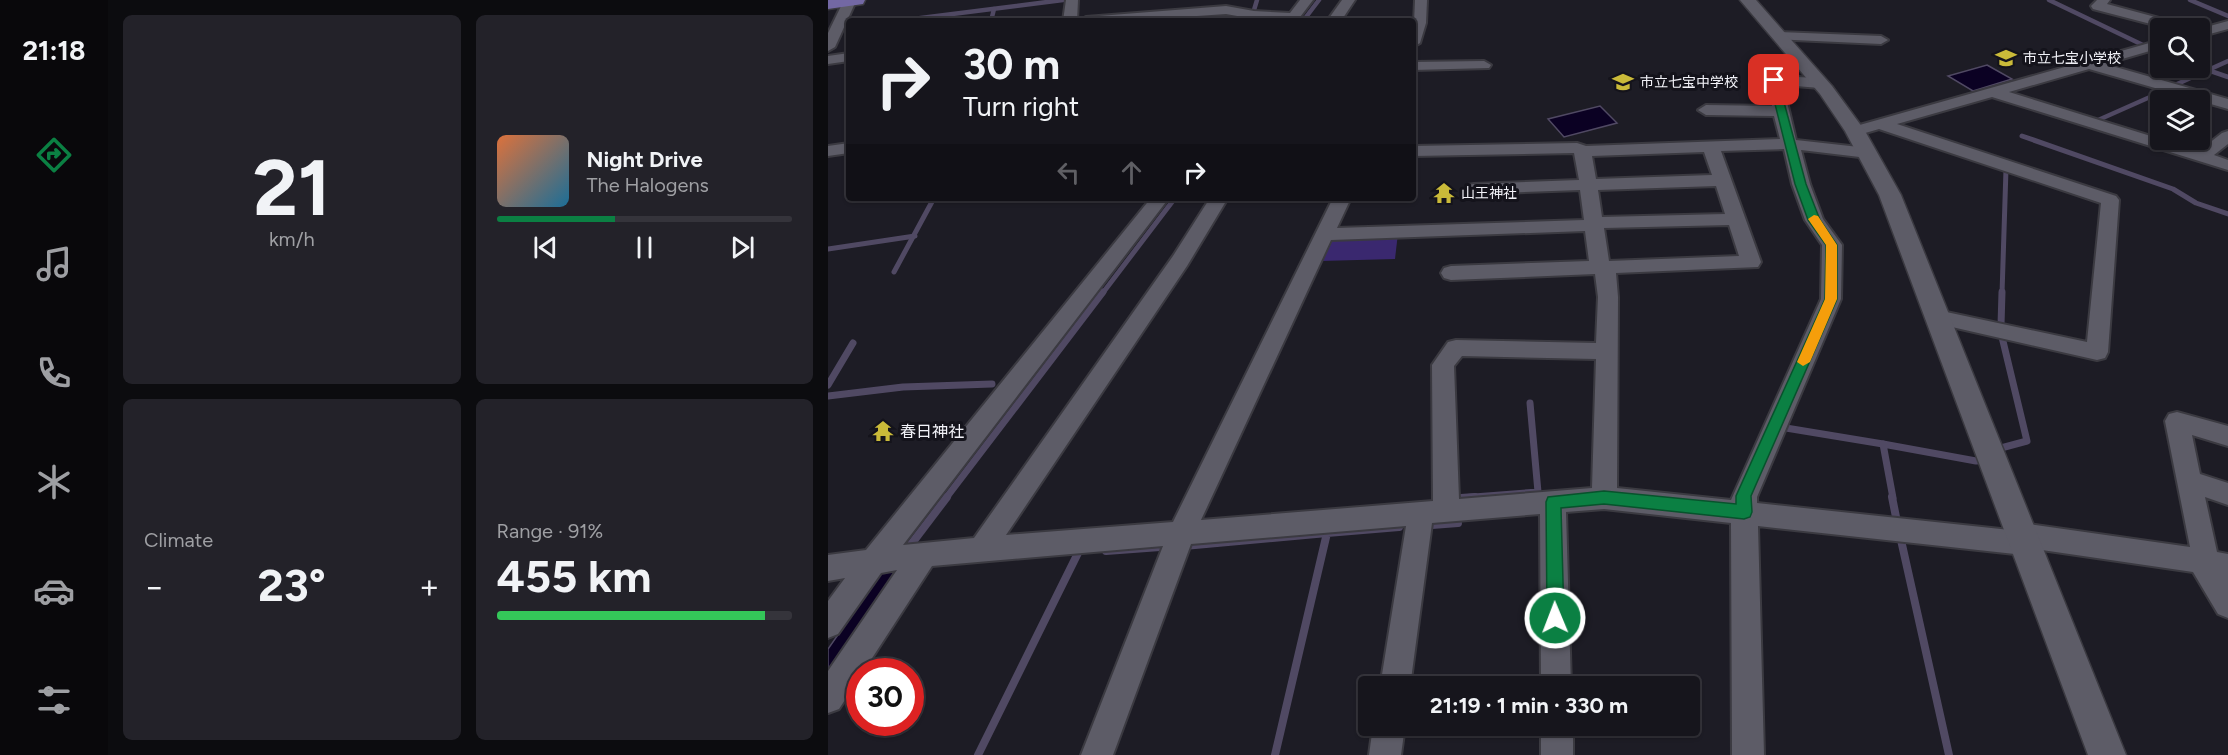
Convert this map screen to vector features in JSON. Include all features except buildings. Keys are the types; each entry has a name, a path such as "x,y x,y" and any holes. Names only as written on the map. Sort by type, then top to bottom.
{"main road":[{"path":"828,3 856,0"}],"street":[{"path":"1070,18 1072,0"},
{"path":"1292,18 1307,0"},
{"path":"1336,18 1349,0"},
{"path":"1416,33 1421,0"},
{"path":"1748,0 1820,83 1862,142 1890,195 2107,755"},
{"path":"2104,0 2098,6 2150,20"},
{"path":"828,47 850,1"},
{"path":"1116,18 1226,10 1282,18"},
{"path":"2210,30 2228,25"},
{"path":"1779,36 1881,40"},
{"path":"1416,151 1577,148 1583,151 1862,142 1880,124 2150,47"},
{"path":"828,60 846,57"},
{"path":"2090,64 2228,104"},
{"path":"1416,66 1484,65"},
{"path":"1748,755 1744,496 1831,299 1832,245 1814,220 1801,184 1774,80 1820,83"},
{"path":"1993,92 2228,165"},
{"path":"1706,110 1781,111"},
{"path":"1880,124 2110,200 2097,352 1937,317"},
{"path":"2201,157 2228,136"},
{"path":"1451,273 1751,262 1711,147"},
{"path":"828,151 846,148"},
{"path":"1583,151 1600,267 1606,274 1608,297 1604,498"},
{"path":"1474,189 1723,180"},
{"path":"828,624 1158,201"},
{"path":"982,549 1180,261 1216,201"},
{"path":"1097,755 1182,531 1341,201"},
{"path":"1326,234 1736,219"},
{"path":"1397,676 1433,511 1443,365 1456,348 1607,351"},
{"path":"2228,436 2177,421 2188,482 2212,563 2228,605"},
{"path":"2188,482 2228,494"},
{"path":"828,568 918,555 982,549 1604,498 2023,539 2212,563"},
{"path":"1553,502 1556,676"},
{"path":"828,698 918,555"},
{"path":"1385,755 1388,736"},
{"path":"1557,736 1557,755"}],"shaded area":[{"path":"1987,65 2012,79 1973,91 1948,76"},
{"path":"1600,106 1617,123 1564,137 1548,119"},
{"path":"1398,233 1395,259 1321,261 1333,236"},
{"path":"905,564 828,677 828,649 886,566"}],"waterway":[{"path":"921,18 1063,0"},
{"path":"1254,10 1257,0"},
{"path":"1305,18 1319,0"},
{"path":"2049,0 2145,46"},
{"path":"2190,0 2228,16"},
{"path":"992,18 994,9"},
{"path":"2210,69 2228,61"},
{"path":"2210,71 2228,77"},
{"path":"2175,85 2190,78"},
{"path":"2096,121 2168,89"},
{"path":"2022,136 2173,189 2196,203 2228,214"},
{"path":"2002,294 2006,169"},
{"path":"913,236 932,201"},
{"path":"1102,294 1173,201"},
{"path":"828,249 913,236"},
{"path":"894,272 913,236"},
{"path":"946,498 1103,292"},
{"path":"2001,325 2002,292"},
{"path":"2001,448 2027,441 2002,337"},
{"path":"828,385 853,343"},
{"path":"828,396 903,387 992,384"},
{"path":"1475,497 1461,498 1538,492 1530,403"},
{"path":"1786,428 1883,444"},
{"path":"1883,444 1976,461"},
{"path":"1883,444 1893,498"},
{"path":"906,551 947,497"},
{"path":"1892,497 1896,517"},
{"path":"1432,525 1458,523"},
{"path":"1327,533 1399,527"},
{"path":"1184,546 1327,533"},
{"path":"1275,755 1327,533"},
{"path":"1901,540 1949,755"},
{"path":"1106,551 1160,547"},
{"path":"978,755 1078,553"}],"slow traffic":[{"path":"1803,362 1831,299 1832,245 1814,219"}],"place":[{"name":"市立七宝小学校","path":"2006,58"},
{"name":"市立七宝中学校","path":"1623,82"},
{"name":"山王神社","path":"1444,193"},
{"name":"春日神社","path":"883,431"}],"route":[{"path":"1555,618 1553,502 1604,498 1744,512 1744,496 1831,299 1832,245 1814,220 1801,184 1774,80"}]}
